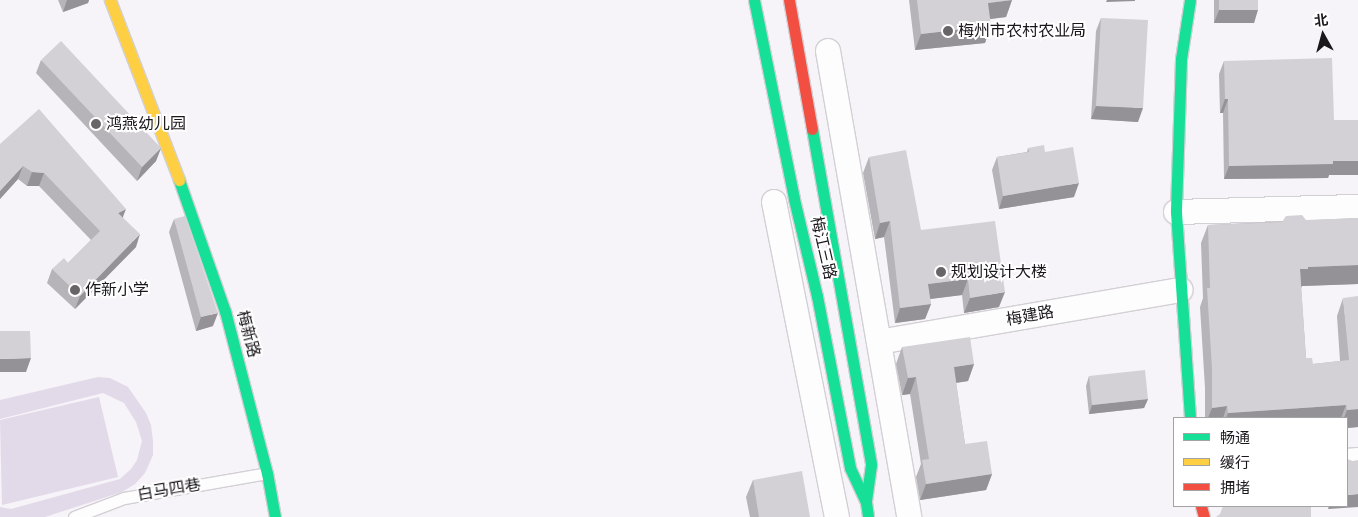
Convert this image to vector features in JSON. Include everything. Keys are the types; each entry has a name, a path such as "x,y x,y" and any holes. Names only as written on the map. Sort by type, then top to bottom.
{"main road":[{"name":"梅新路","path":"110,0 173,163 225,311 267,473 274,517"},
{"name":"梅江三路","path":"754,0 794,199 817,296 850,468 866,502"},
{"name":"梅江三路","path":"789,0 871,465 866,502 868,517"},
{"path":"795,33 802,0"},
{"path":"1190,0 1181,59 1176,212 1190,417"},
{"path":"746,10 758,20"}],"street":[{"path":"828,51 909,517"},
{"path":"774,202 837,517"},
{"path":"1176,212 1358,207"},
{"name":"梅建路","path":"879,342 1181,290"}],"lane":[{"name":"白马四巷","path":"74,517 124,498 267,473"}],"shaded area":[{"path":"98,377 110,378 128,387 146,413 151,425 153,455 145,473 135,484 122,492 45,517 0,517 0,507 11,509 120,479 131,469 137,460 142,441 136,422 124,403 103,393 0,419 0,400"},
{"path":"99,397 118,477 2,505 0,420"}],"building":[{"path":"917,0 1012,0 988,3 991,26 921,34"},
{"path":"1219,0 1258,0 1258,10 1219,10"},
{"path":"1101,18 1148,20 1143,108 1096,106"},
{"path":"61,41 161,148 142,167 41,60"},
{"path":"1332,58 1334,120 1358,120 1358,161 1333,161 1333,164 1229,166 1228,99 1225,99 1224,61"},
{"path":"39,109 126,209 118,213 140,234 80,296 52,269 64,258 68,263 100,231 44,173 32,172 23,166 0,191 0,144"},
{"path":"1044,145 1045,152 1073,147 1079,183 1003,196 997,157 1029,152 1028,148"},
{"path":"906,150 921,230 995,221 1005,292 970,298 968,279 928,284 931,304 900,308 890,221 880,223 869,157"},
{"path":"1302,215 1306,220 1358,218 1358,265 1300,269 1306,358 1312,358 1313,364 1349,360 1343,298 1358,296 1358,409 1347,410 1346,405 1228,413 1227,406 1212,408 1212,369 1207,288 1210,288 1208,225 1282,222 1286,216"},
{"path":"185,216 218,313 201,317 174,219"},
{"path":"0,331 30,331 31,358 0,359"},
{"path":"970,337 974,364 954,367 965,444 987,441 992,474 926,484 922,460 929,459 916,377 908,378 902,347"},
{"path":"1145,370 1148,399 1092,405 1089,376"},
{"path":"1348,459 1358,460 1358,494 1348,495"},
{"path":"802,471 810,517 759,517 753,480"},
{"path":"1223,507 1311,507 1311,517 1216,517 1220,514"}],"traffic: fast":[{"path":"754,0 794,199 817,296 850,468 866,502 868,517"},
{"path":"1190,0 1181,59 1176,212 1190,417"},
{"path":"812,129 871,465 866,502"},
{"path":"179,180 225,311 267,473 275,517"}],"traffic: slow":[{"path":"110,0 179,180"}],"traffic: jam":[{"path":"789,0 812,129"},
{"path":"1201,507 1204,517"}],"place":[{"name":"梅州市农村农业局","path":"948,31"},
{"name":"鸿燕幼儿园","path":"96,124"},
{"name":"规划设计大楼","path":"941,272"},
{"name":"作新小学","path":"75,290"}]}
